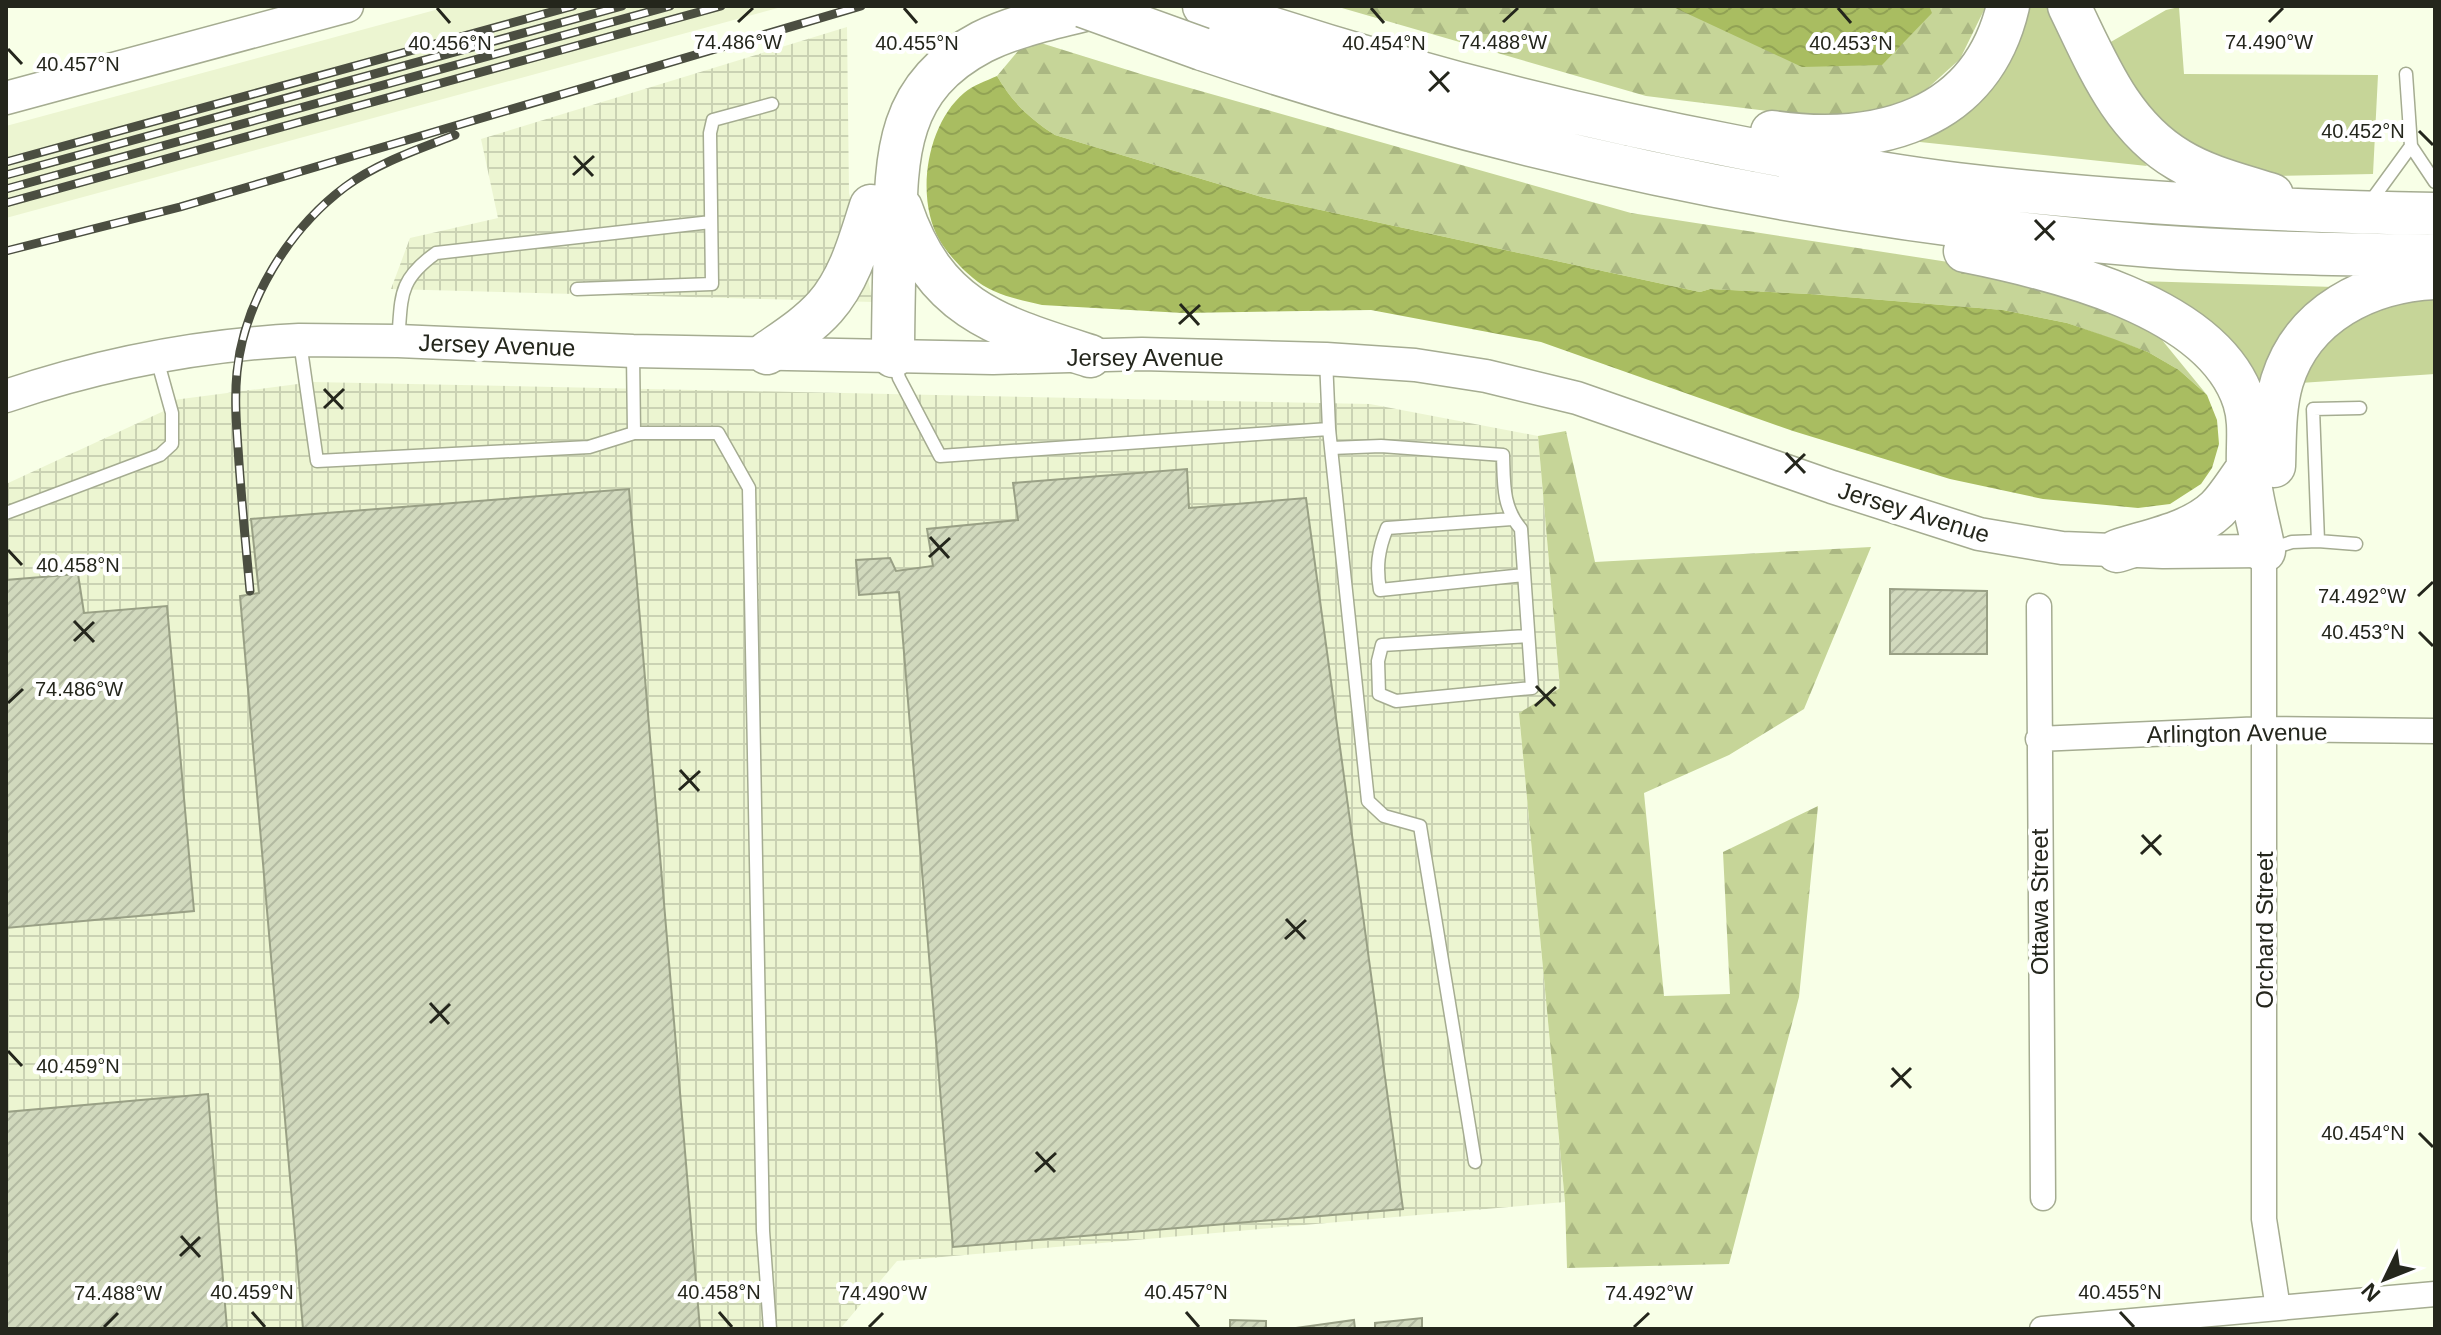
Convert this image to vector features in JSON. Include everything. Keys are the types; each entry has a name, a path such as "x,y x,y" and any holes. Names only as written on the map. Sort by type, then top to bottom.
{"highway":[{"path":"882,355 883,199 874,160 881,125 895,92 932,48 982,16 1014,6"},
{"path":"1083,6 1202,49 1348,96 1483,134 1624,168 1791,201 1937,223 2154,246 2435,256"},
{"path":"767,353 807,324 833,298 883,199 916,104 938,75 965,53 998,35 1099,6"},
{"path":"1204,6 1445,81 1589,117 1809,162 1955,184 2162,204 2435,214"},
{"path":"1589,117 1826,135 1888,129 1936,110 1966,87 1990,57 2008,6"},
{"path":"2069,6 2108,86 2152,141 2179,160 2213,176 2345,212"},
{"path":"883,199 931,271 955,296 1009,329 1090,356"},
{"path":"1791,201 1958,250 2015,261 2113,290 2166,318 2214,354 2237,384 2244,400 2250,433 2285,449"},
{"path":"2264,551 2285,449 2282,382 2297,349 2316,325 2338,306 2363,293 2392,283 2435,278"},
{"path":"2117,551 2207,517 2285,449"}],"main road":[{"path":"6,98 347,6"},
{"name":"Jersey Avenue","path":"6,396 120,363 244,343 299,340 633,351 882,355 1142,354 1326,359 1452,369 1518,383 1606,407 1844,491 1979,534 2062,548 2264,551"}],"street":[{"name":"Orchard Street","path":"2264,551 2264,1219 2278,1308"},
{"name":"Ottawa Street","path":"2039,606 2043,1198"},
{"name":"Arlington Avenue","path":"2038,739 2264,729 2435,731"},
{"path":"2042,1329 2435,1294"}],"lane":[{"path":"2406,74 2411,146 2435,182"},
{"path":"577,289 712,284 710,133 713,120 772,104"},
{"path":"2345,212 2411,146"},
{"path":"398,341 403,287 417,266 436,253 711,222"},
{"path":"299,340 317,461 589,447 634,433 718,433 749,488 763,1231 770,1329"},
{"path":"633,351 634,433"},
{"path":"882,355 899,378 940,456 1329,429"},
{"path":"6,513 160,455 172,444 172,413 156,357"},
{"path":"1326,359 1329,429 1368,801 1384,816 1420,826 1475,1162"},
{"path":"2318,541 2285,449 2313,409 2360,408"},
{"path":"1331,448 1381,446 1503,455 1504,497 1512,519 1521,529 1532,688 1396,701 1379,694 1378,661 1382,645 1528,636"},
{"path":"1512,519 1387,528 1376,568 1380,590 1524,575"},
{"path":"2264,551 2292,542 2356,544"}],"shaded area":[{"path":"450,6 785,6 6,218 6,126"},
{"path":"847,27 849,193 873,302 391,289 410,238 498,218 481,139"},
{"path":"313,382 1370,404 1538,436 1560,688 1519,714 1565,1202 897,1261 840,1329 6,1329 6,484 166,410 166,401"}],"green space":[{"path":"1335,6 1986,6 1960,59 1908,106 1840,120 1646,96"},
{"path":"2023,6 2052,6 2118,128 2147,166 1901,140"},
{"path":"2179,7 2184,74 2378,75 2373,174 2269,176 2191,153 2138,108 2109,43 2166,10"},
{"path":"1028,39 1144,75 1631,213 2013,272 2153,329 2207,395 2179,370 2148,352 2067,323 2003,310 1810,294 1710,289 1700,292 1265,198 1055,135 1022,109 997,76"},
{"path":"2138,281 2334,287 2262,396"},
{"path":"2435,292 2435,374 2300,383 2326,332 2388,295"},
{"path":"1566,431 1595,562 1871,547 1804,709 1729,755 1644,793 1664,996 1730,994 1723,852 1818,806 1799,997 1729,1264 1567,1268 1565,1202 1519,713 1560,688 1538,436"}],"water":[{"path":"1671,6 1929,6 1932,13 1882,65 1802,67"},
{"path":"997,76 1022,109 1055,135 1265,198 1700,292 1710,289 1810,294 2003,310 2067,323 2148,352 2179,370 2207,395 2217,420 2219,444 2212,468 2201,484 2170,504 2138,508 2043,499 1950,479 1793,431 1541,342 1371,310 1183,313 1042,305 1006,296 973,278 943,246 932,224 927,184 933,143 951,107 968,90"}],"building":[{"path":"1187,469 1189,508 1306,498 1403,1209 953,1247 899,592 859,595 856,560 890,558 896,571 933,566 927,529 1018,520 1013,483"},
{"path":"629,489 700,1329 303,1329 240,596 259,593 251,519"},
{"path":"78,574 84,613 167,606 194,911 6,928 6,580"},
{"path":"1890,589 1987,591 1987,654 1890,654"},
{"path":"208,1094 227,1329 6,1329 6,1112"},
{"path":"1422,1318 1422,1329 1375,1329 1375,1323"},
{"path":"1230,1320 1266,1321 1266,1329 1230,1329"},
{"path":"1354,1320 1355,1329 1295,1329 1295,1328"}],"railway":[{"path":"6,162 573,6"},
{"path":"6,175 622,6"},
{"path":"6,189 670,6"},
{"path":"6,203 721,6"},
{"path":"6,251 180,207 861,6"},
{"path":"250,591 236,395 241,345 259,293 288,245 305,224 345,187 384,164 455,135"}]}
